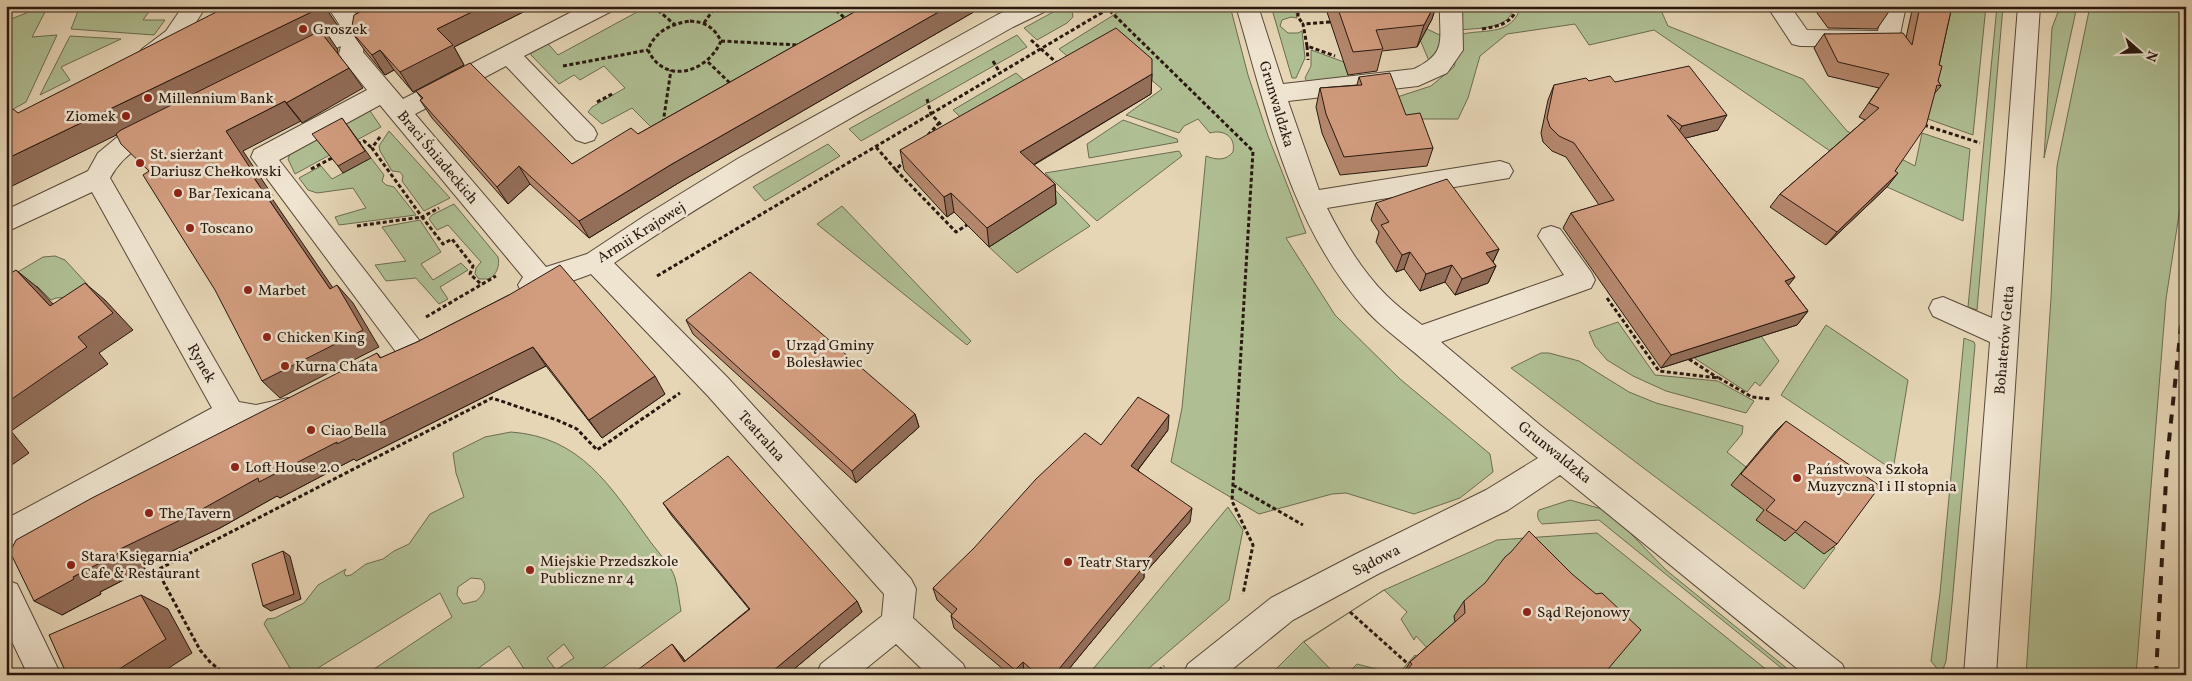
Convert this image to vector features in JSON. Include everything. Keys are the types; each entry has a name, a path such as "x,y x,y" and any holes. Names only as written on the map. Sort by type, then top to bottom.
{"street":[{"path":"127,67 160,50 174,37 195,6"},
{"path":"338,6 356,29"},
{"path":"276,68 402,6"},
{"path":"400,111 602,6"},
{"name":"Armii Krajowej","path":"502,286 541,280 596,262 654,222 998,14 1036,6"},
{"name":"Grunwaldzka","path":"1247,6 1273,94 1310,201 1352,274 1376,303 1416,339 1831,675"},
{"path":"1273,94 1418,77 1439,67 1451,50 1451,6"},
{"path":"1778,6 1800,38 1887,39 1895,6"},
{"name":"Bohaterów Getta","path":"1980,675 2029,6"},
{"name":"Braci Śniadeckich","path":"356,29 352,54 376,96 400,111 541,280"},
{"path":"509,55 585,134"},
{"path":"376,96 263,157 319,231 411,340 384,361"},
{"path":"6,222 97,178 106,160 130,141 173,120"},
{"path":"1310,201 1500,171"},
{"name":"Rynek","path":"97,178 230,413"},
{"path":"1416,339 1582,280 1551,236"},
{"name":"Teatralna","path":"596,262 718,386 900,589 897,624"},
{"path":"1943,308 2004,336"},
{"path":"6,535 230,413 256,417 271,415 285,411 310,398"},
{"name":"Sądowa","path":"1199,675 1282,609 1367,564 1497,500 1562,458"},
{"path":"10,603 46,675"},
{"path":"832,675 897,624 952,675"}],"path":[{"path":"653,6 674,24"},
{"path":"704,22 716,6"},
{"path":"831,6 850,22 842,27"},
{"path":"1298,6 1298,17 1303,24 1307,46 1343,59"},
{"path":"1451,33 1501,26 1512,19 1518,6"},
{"path":"651,280 1106,8 1253,151 1232,501 1253,545 1242,602"},
{"path":"690,21 704,22 715,30 721,41 717,51 708,62 689,70 671,70 656,65 651,59 648,50 654,36 659,31 674,24 690,21"},
{"path":"1303,24 1330,22"},
{"path":"721,41 798,45"},
{"path":"1040,49 1064,69"},
{"path":"527,73 648,50"},
{"path":"708,62 735,88"},
{"path":"661,131 671,70"},
{"path":"372,148 390,125 376,96"},
{"path":"931,114 951,134"},
{"path":"927,136 939,123"},
{"path":"1924,125 1980,143"},
{"path":"351,147 364,140 372,148 442,244 452,239 473,266 470,274 482,285 502,286"},
{"path":"876,147 956,232 972,222"},
{"path":"284,184 334,156"},
{"path":"896,170 908,156"},
{"path":"319,231 422,217 447,204"},
{"path":"411,340 482,285"},
{"path":"1605,295 1659,371 1719,378"},
{"path":"1689,359 1752,397 1771,399"},
{"path":"226,675 210,662 200,650 156,570 492,398 557,420 576,429 597,450 683,391"},
{"path":"1233,485 1304,525"},
{"path":"1344,607 1407,664"},
{"path":"1154,675 1168,662"}],"green space":[{"path":"44,6 71,6 68,12 46,10 32,37 57,35 26,102 6,113 6,21"},
{"path":"80,6 153,6 143,20 165,20 154,35 71,29"},
{"path":"648,6 874,6 657,133 632,108 602,124 588,112 592,107 625,88 604,66 580,80 574,75 559,84 531,55 531,50 542,37 558,55"},
{"path":"1064,6 1072,11 1073,17 1067,23 1037,40 1024,28"},
{"path":"1116,6 1230,6 1248,75 1268,136 1306,233 1286,238 1335,315 1400,379 1490,454 1493,472 1460,498 1414,514 1346,493 1332,494 1259,514 1171,462 1182,408 1206,156 1217,159 1227,157 1233,152 1233,142 1224,133 1210,133 1198,119 1184,126 1179,133 1126,115 1162,89 1115,49 1081,68 1059,49 1120,11"},
{"path":"1271,6 1295,6 1297,18 1291,17 1282,20 1280,26 1288,33 1302,31 1305,58 1296,78 1292,78"},
{"path":"1459,6 1514,6 1512,14 1500,24 1484,28 1459,30"},
{"path":"1521,6 1659,6 1668,26 1803,79 1847,131 1915,166 1922,133 1970,149 1963,221 1887,187 1833,153 1654,30 1589,45 1575,24 1507,34 1480,56 1468,98 1458,119 1395,119 1388,100 1431,86 1454,67 1462,34 1505,27 1517,16"},
{"path":"1948,6 1986,6 1973,135 1925,118"},
{"path":"1997,6 2003,6 1977,310 1968,307"},
{"path":"2075,6 2077,6 2044,158 2052,28 2058,12 2074,10"},
{"path":"2090,6 2186,6 2186,169 2166,299 2136,675 2026,675 2051,298 2057,166"},
{"path":"1427,29 1446,38 1445,46 1429,61 1416,30"},
{"path":"1017,35 1027,47 861,141 849,129"},
{"path":"70,36 121,39 61,67 70,80 40,95"},
{"path":"1311,50 1344,62 1349,78 1309,85 1305,78 1311,66"},
{"path":"1016,73 1027,83 974,130 953,110"},
{"path":"366,105 381,127 355,141 340,119"},
{"path":"1123,120 1177,139 1178,142 1089,158 1087,144"},
{"path":"323,130 337,151 295,174 288,159 291,152"},
{"path":"389,131 450,198 424,211 402,181 403,176 400,172 392,171 380,151 379,146"},
{"path":"828,144 840,156 765,201 753,187"},
{"path":"1179,151 1182,156 1097,221 1045,173"},
{"path":"371,158 384,175 382,181 386,185 394,187 416,215 339,225 335,217 366,208 353,188 317,193 308,190 299,178 321,166 332,179"},
{"path":"1032,166 1090,226 1017,273 989,247 1055,204"},
{"path":"454,204 498,257 499,264 497,270 489,279 479,279 475,274 476,268 481,262 448,225 437,230 429,219 432,215"},
{"path":"842,206 971,341 967,345 817,224"},
{"path":"420,220 441,252 421,264 433,280 461,263 468,270 440,287 448,299 439,304 416,278 386,281 375,265 406,261 382,227"},
{"path":"55,256 65,260 88,285 70,297 51,300 37,286 6,305 6,279 43,257"},
{"path":"1618,322 1655,375 1718,381 1754,401 1746,413 1666,391 1633,376 1607,360 1595,346 1589,332"},
{"path":"1826,325 1908,380 1893,470 1781,395"},
{"path":"1761,336 1779,361 1760,386 1755,382 1747,392 1694,358"},
{"path":"1964,338 1974,342 1975,345 1952,604 1946,661 1942,672 1931,661 1940,593"},
{"path":"1541,353 1549,353 1579,361 1629,392 1656,403 1743,426 1742,434 1727,452 1746,467 1793,531 1835,548 1804,589 1511,368"},
{"name":"Miejskie Przedszkole Publiczne nr 4","path":"511,432 535,436 557,443 591,467 620,500 670,568 676,582 681,611 593,675 528,675 509,646 469,675 412,675 401,670 385,675 365,675 452,617 440,593 318,668 321,675 294,675 264,624 267,619 275,618 304,603 318,585 346,569 344,573 346,576 351,575 366,564 383,559 409,544 430,514 464,497 456,473 453,453 485,437","holes":["471,578 481,579 485,588 476,601 463,604 457,595 458,587","564,644 574,658 556,670 547,658"]},
{"path":"1570,500 1609,511 1666,570 1795,675 1790,675 1599,520 1542,524 1539,521 1539,510"},
{"path":"1228,507 1243,530 1229,600 1141,675 1088,675"},
{"path":"1597,533 1773,675 1401,675 1399,673 1415,655 1424,663 1430,651 1416,636 1414,640 1401,619 1407,612 1384,590 1497,540"},
{"path":"1384,590 1304,642 1336,675 1270,675 1303,642"},
{"path":"1357,664 1384,671 1380,675 1346,675"}],"building":[{"path":"228,6 324,6 6,159 6,113 13,109 18,113"},
{"path":"372,6 484,6 437,29 453,45 400,72 380,50 372,55 351,31 354,15"},
{"path":"865,6 949,6 672,164 579,221 519,166 497,187 420,100 423,98 416,91 470,63 572,164 631,128 638,134"},
{"path":"1337,6 1434,6 1424,25 1376,30 1383,49 1353,52"},
{"path":"1838,6 1891,7 1890,10 1840,10"},
{"path":"1920,6 1952,6 1939,65 1942,66 1938,81 1941,86 1937,85 1926,126 1895,171 1898,173 1837,232 1780,194 1879,108 1869,103 1889,74 1838,62 1824,34 1903,33 1912,45"},
{"path":"1116,28 1152,59 1152,74 1020,152 1055,184 987,228 951,193 944,197 900,150"},
{"path":"324,29 323,35 349,68 286,103 285,101 226,131 256,177 254,178 330,289 337,285 363,330 262,381 215,290 143,175 149,171 121,144 116,134"},
{"path":"1689,66 1727,115 1682,126 1667,115 1795,277 1785,281 1808,311 1671,355 1571,213 1614,200 1574,143 1559,136 1550,127 1547,118 1554,85 1586,78 1589,81 1610,76 1615,82"},
{"path":"1390,73 1406,115 1420,113 1433,148 1344,157 1326,114 1320,88 1362,85 1359,77"},
{"path":"342,118 365,151 338,166 312,134"},
{"path":"1447,179 1499,249 1486,253 1496,266 1462,279 1452,265 1426,274 1410,252 1402,255 1381,225 1389,222 1376,203"},
{"path":"560,265 655,376 589,420 533,347 259,482 258,478 197,512 118,550 119,553 73,577 74,579 34,601 10,552 16,540 92,498 377,353 380,358 417,342 509,295"},
{"path":"16,270 50,306 85,283 113,313 78,337 87,347 6,403 6,276"},
{"path":"750,272 915,414 852,471 686,320"},
{"name":"Teatr Stary","path":"1138,397 1169,415 1131,466 1192,508 1144,563 1145,565 1054,675 1038,675 1023,662 1015,670 951,616 957,609 933,588 974,548 1036,479 1085,433 1101,445"},
{"path":"1786,421 1880,486 1837,544 1805,521 1796,531 1766,510 1775,500 1741,474"},
{"path":"728,456 857,601 768,675 759,675 757,672 754,675 631,675 672,644 684,662 750,609 663,503"},
{"name":"Sąd Rejonowy","path":"1529,531 1572,574 1596,594 1602,593 1641,630 1603,675 1403,675 1412,664 1410,662 1465,613 1464,601 1485,583 1505,557"},
{"path":"283,551 294,594 263,606 252,564"},
{"path":"141,595 166,639 110,675 67,675 49,635"}],"railway":[{"path":"2156,675 2167,460 2186,278"}],"place":[{"name":"Groszek","path":"303,29"},
{"name":"Millennium Bank","path":"148,98"},
{"name":"Ziomek","path":"126,116"},
{"name":"St. sierżant Dariusz Chełkowski","path":"140,163"},
{"name":"Bar Texicana","path":"178,193"},
{"name":"Toscano","path":"190,228"},
{"name":"Marbet","path":"248,290"},
{"name":"Chicken King","path":"267,337"},
{"name":"Urząd Gminy Bolesławiec","path":"776,354"},
{"name":"Kurna Chata","path":"285,366"},
{"name":"Ciao Bella","path":"311,430"},
{"name":"Loft House 2.0","path":"235,467"},
{"name":"Państwowa Szkoła Muzyczna I i II stopnia","path":"1797,478"},
{"name":"The Tavern","path":"149,513"},
{"name":"Teatr Stary","path":"1068,562"},
{"name":"Stara Księgarnia Cafe & Restaurant","path":"71,565"},
{"name":"Miejskie Przedszkole Publiczne nr 4","path":"530,570"},
{"name":"Sąd Rejonowy","path":"1527,612"}]}
